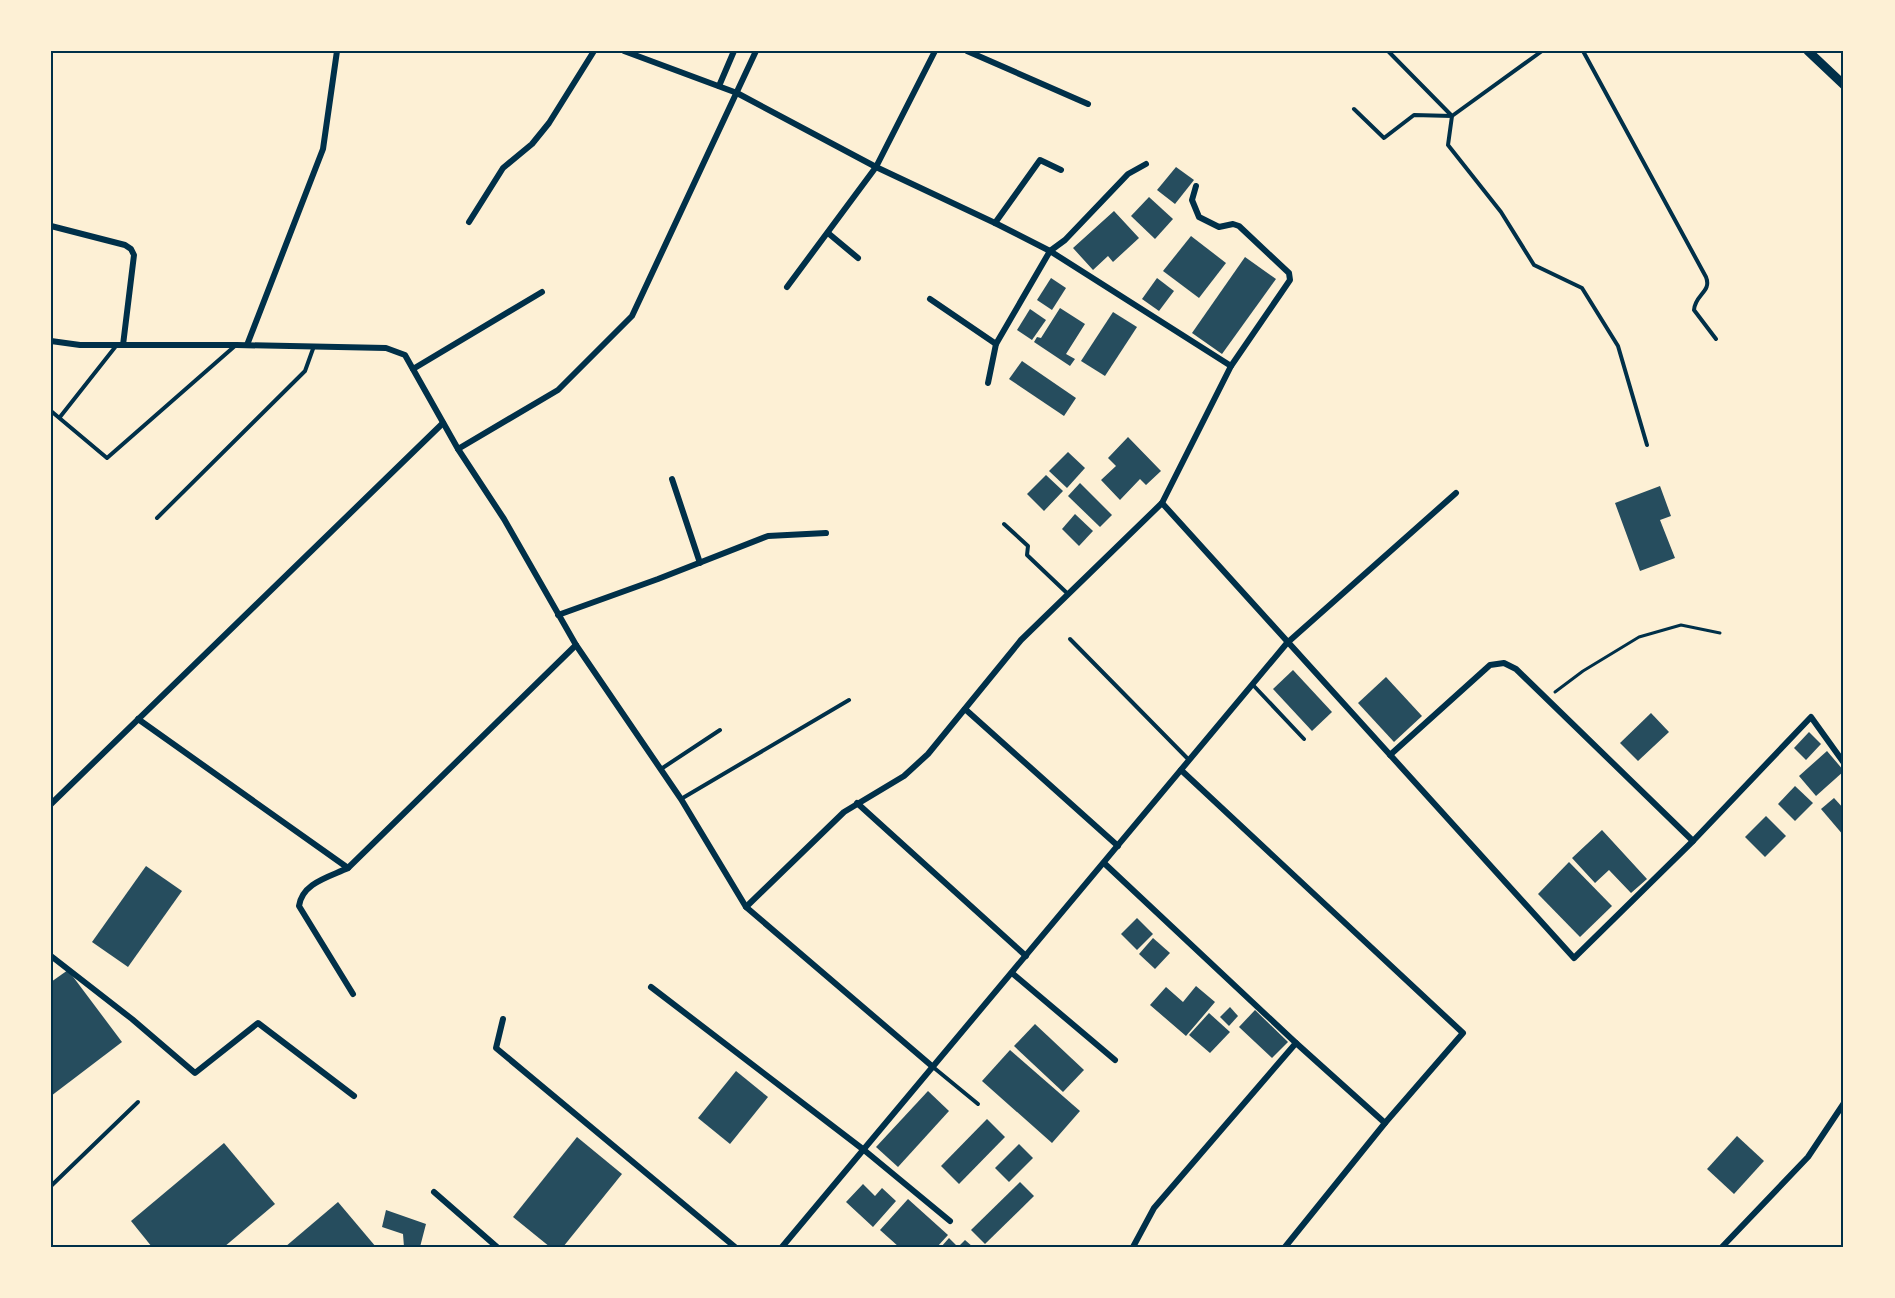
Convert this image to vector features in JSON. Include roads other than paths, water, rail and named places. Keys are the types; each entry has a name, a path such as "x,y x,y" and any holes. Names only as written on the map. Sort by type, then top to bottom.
{"street":[{"path":"247,345 323,149 336,51"},
{"path":"469,222 503,168 532,144 549,123 594,51"},
{"path":"624,51 737,93 876,167 1050,251 1231,366"},
{"path":"719,86 734,51"},
{"path":"458,449 558,390 632,316 756,51"},
{"path":"787,287 876,167 935,51"},
{"path":"967,51 1088,104"},
{"path":"1808,51 1844,85"},
{"path":"995,223 1040,160 1060,170"},
{"path":"988,383 996,344 1050,251 1065,240 1128,174 1146,164"},
{"path":"746,907 844,812 904,776 928,754 1021,640 1162,503 1231,366 1290,280 1288,273 1239,226 1233,224 1219,227 1199,217 1192,200 1196,186"},
{"path":"51,226 125,245 131,249 134,255 119,345"},
{"path":"828,233 858,258"},
{"path":"413,369 542,292"},
{"path":"930,299 996,344"},
{"path":"51,341 80,345 386,348 405,355 458,449 504,519 576,645 681,800 746,907 933,1067"},
{"path":"51,804 443,423"},
{"path":"672,479 700,563"},
{"path":"782,1247 1287,643 1456,493"},
{"path":"1162,503 1574,958 1693,841 1812,717 1844,763"},
{"path":"558,615 768,536 826,533"},
{"path":"353,994 299,906 300,898 312,884 348,868 576,645"},
{"path":"1390,755 1490,665 1504,663 1516,669 1693,841"},
{"path":"965,709 1118,846"},
{"path":"138,719 348,868"},
{"path":"1181,770 1463,1033 1385,1123 1285,1247"},
{"path":"857,803 1026,956"},
{"path":"1104,862 1296,1043 1385,1123"},
{"path":"51,956 132,1019 195,1073 258,1023 354,1096"},
{"path":"1012,973 1115,1060"},
{"path":"651,987 864,1150 950,1221"},
{"path":"503,1019 496,1047 735,1247"},
{"path":"1133,1247 1154,1208 1296,1043"},
{"path":"1722,1247 1808,1157 1844,1103"},
{"path":"434,1192 497,1247"}],"lane":[{"path":"1388,51 1452,116"},
{"path":"1354,109 1384,138 1414,115 1452,116 1542,51"},
{"path":"1583,51 1708,281 1708,287 1695,300 1694,310 1716,339"},
{"path":"1452,116 1448,145 1501,212 1534,265 1582,288 1618,346 1647,445"},
{"path":"60,417 119,345"},
{"path":"51,411 107,458 237,345"},
{"path":"157,518 305,371 314,346"},
{"path":"1004,524 1028,546 1027,555 1069,594"},
{"path":"1070,639 1189,761"},
{"path":"1252,685 1304,739"},
{"path":"681,800 849,700"},
{"path":"661,770 720,730"},
{"path":"933,1067 978,1104"},
{"path":"51,1186 138,1102"}]}
